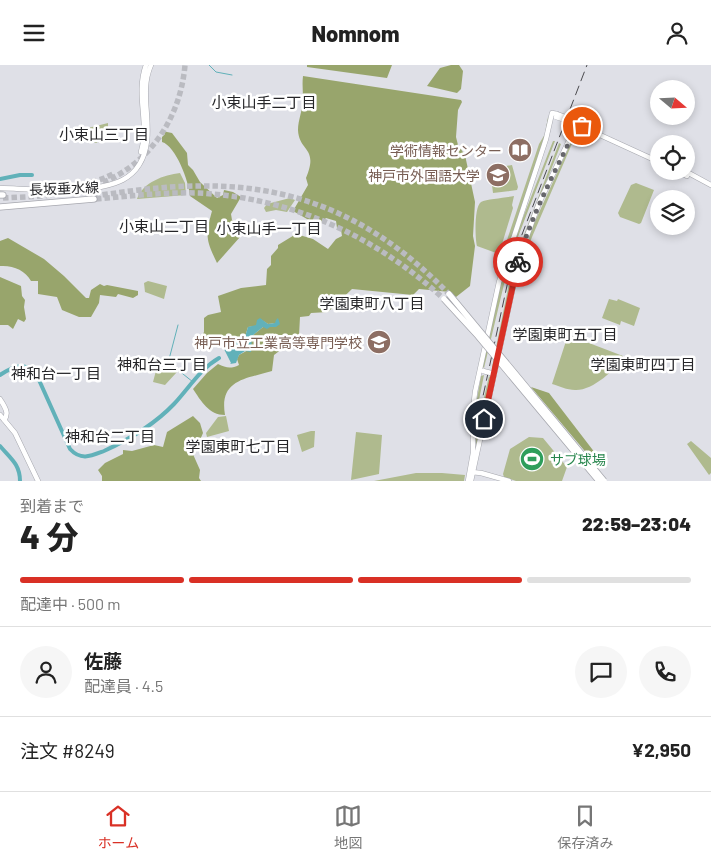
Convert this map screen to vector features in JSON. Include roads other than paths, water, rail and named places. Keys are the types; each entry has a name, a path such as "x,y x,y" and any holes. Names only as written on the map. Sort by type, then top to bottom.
{"highway":[{"path":"1,199 94,197"},
{"path":"449,294 604,481"},
{"path":"444,299 478,336 599,481"}],"main road":[{"name":"長坂垂水線","path":"0,187 59,188 100,185 112,182 126,174 137,162 143,147 141,89 146,65"},
{"name":"長坂垂水線","path":"0,187 59,191 100,188 113,185 128,177 140,163 146,148 145,89 151,65"},
{"path":"470,481 473,446 473,402 505,261 523,213 554,115 650,156"},
{"path":"471,472 520,255 539,203 576,123"},
{"path":"696,178 711,185"},
{"path":"481,371 493,373"},
{"path":"0,399 7,415 2,419 17,436 37,481"},
{"path":"471,472 498,481"},
{"path":"471,472 509,481"}],"water":[{"path":"260,318 268,324 275,323 278,318 280,324 267,329 263,327 252,336 251,352 245,351 239,355 236,363 230,364 224,349 228,345 244,340 248,327 256,325 257,320"}],"waterway":[{"path":"209,65 216,72 232,75"},
{"path":"0,179 32,175"},
{"path":"178,325 167,367 178,370 193,382"},
{"path":"0,375 21,366 31,369 39,380 70,449 78,455 86,456 104,451 150,425 174,404 212,362 219,358"},
{"path":"0,446 16,466 20,475 20,481"}],"tunnel":[{"path":"87,188 107,181 126,170 156,142 176,106 182,86 185,65"},
{"path":"67,189 102,179 115,173"},
{"path":"94,196 160,188 199,186 236,187 271,192 304,200 336,212 395,246 449,294"},
{"path":"3,198 44,196 73,191"},
{"path":"96,199 199,193 234,196 300,212 331,224 361,239 418,277 444,299"}],"railway":[{"path":"480,410 513,258 587,65"}],"place":[{"name":"学術情報センター","path":"520,150"},
{"name":"神戸市外国語大学","path":"498,175"},
{"name":"神戸市立工業高等専門学校","path":"379,342"},
{"name":"サブ球場","path":"532,459"}],"district":[{"name":"小束山手二丁目","path":"264,102"},
{"name":"小束山三丁目","path":"104,134"},
{"name":"小束山二丁目","path":"164,226"},
{"name":"小束山手一丁目","path":"269,228"},
{"name":"学園東町八丁目","path":"372,303"},
{"name":"学園東町五丁目","path":"565,334"},
{"name":"神和台三丁目","path":"162,364"},
{"name":"学園東町四丁目","path":"643,364"},
{"name":"神和台一丁目","path":"56,373"},
{"name":"神和台二丁目","path":"110,436"},
{"name":"学園東町七丁目","path":"238,446"}]}
